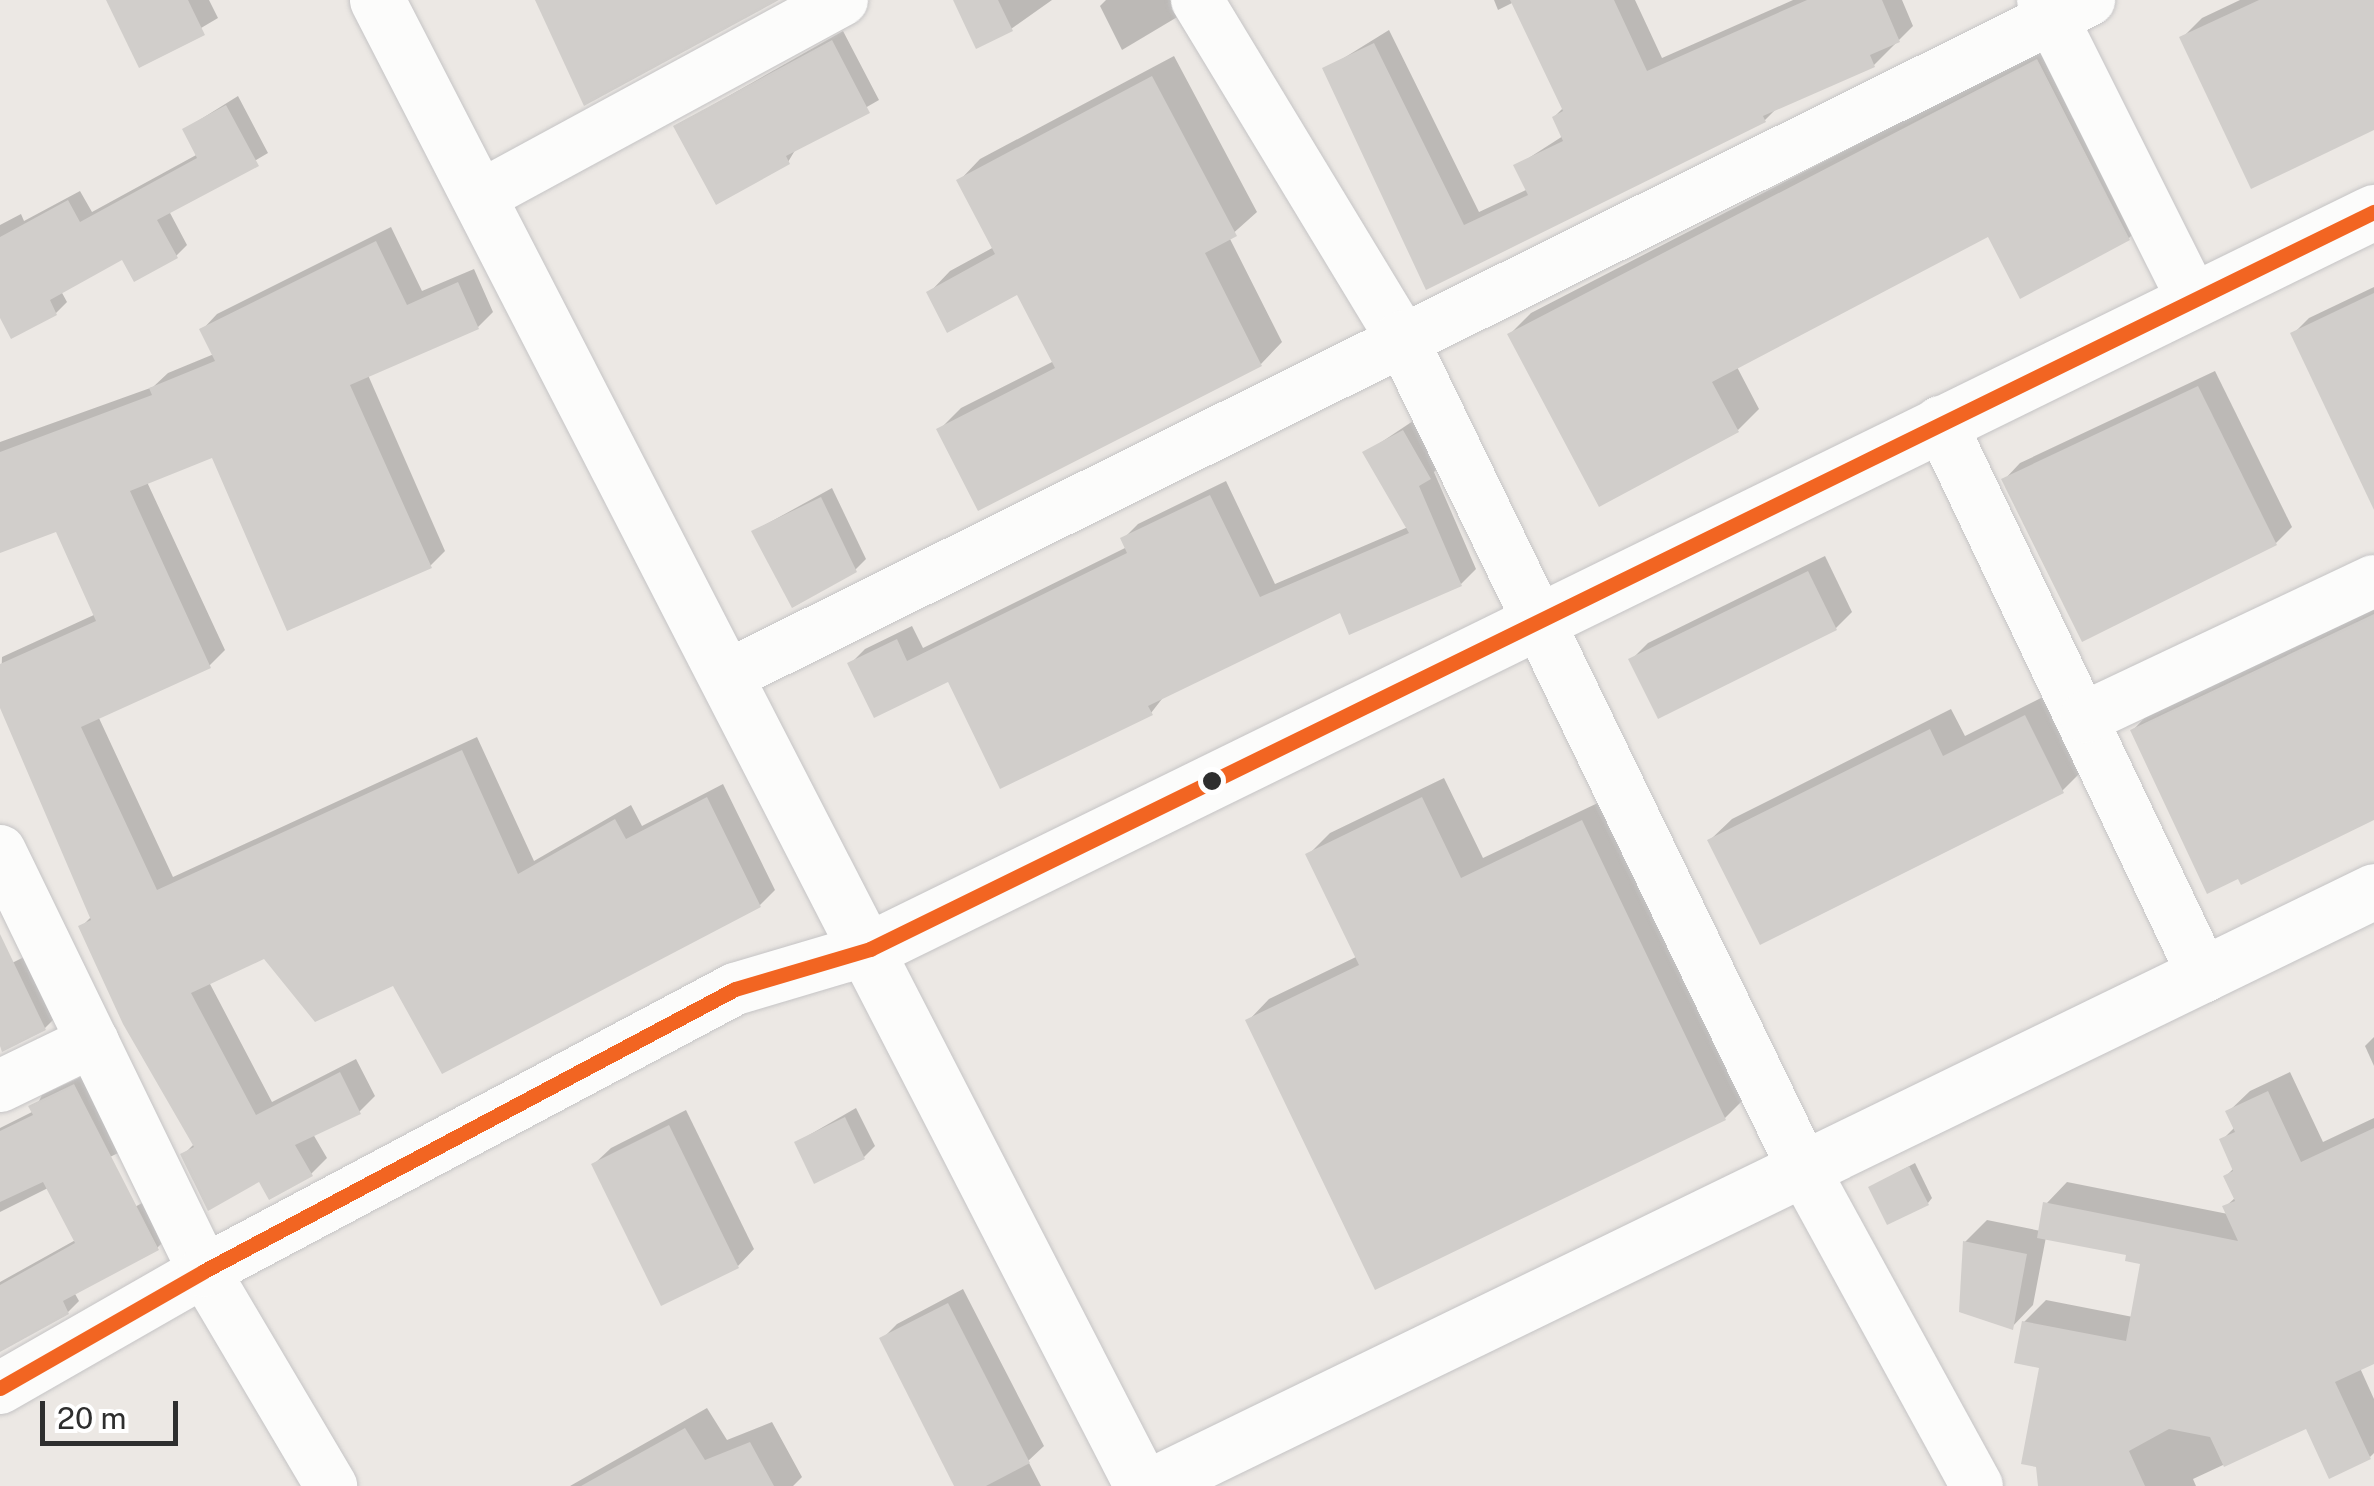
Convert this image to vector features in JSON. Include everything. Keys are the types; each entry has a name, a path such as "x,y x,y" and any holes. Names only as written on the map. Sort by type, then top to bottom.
{"street":[{"path":"377,0 1146,1486 1805,1172 2374,891"},
{"path":"479,197 842,0"},
{"path":"1197,0 1402,337 1545,623 1805,1172 1977,1486"},
{"path":"725,677 2062,6 2194,301"},
{"path":"0,1388 204,1271 736,989 870,949 1545,623 1940,422 2374,212"},
{"path":"1940,422 2086,717 2204,976"},
{"path":"2086,717 2374,581"},
{"path":"0,851 204,1271 331,1486"},
{"path":"0,1086 92,1042"}],"building":[{"path":"106,0 188,0 205,35 139,68"},
{"path":"535,0 779,0 584,106"},
{"path":"953,0 998,0 1013,31 976,49"},
{"path":"1510,0 1614,0 1647,71 1807,0 1882,0 1900,42 1870,55 1875,67 1763,116 1766,122 1426,290 1322,68 1374,43 1464,225 1528,195 1513,165 1563,141 1552,117 1563,111"},
{"path":"2259,0 2374,0 2374,130 2251,189 2179,37"},
{"path":"832,40 870,113 786,156 790,164 716,205 673,126"},
{"path":"2037,59 2130,240 2020,299 1988,237 1712,382 1739,432 1599,507 1507,334"},
{"path":"1152,76 1237,236 1205,253 1262,366 978,511 936,429 1055,368 1017,295 947,333 926,292 995,254 956,180"},
{"path":"226,105 259,166 157,220 178,258 134,282 122,260 50,300 57,315 11,339 0,318 0,237 68,200 80,222 197,158 182,129"},
{"path":"376,241 407,305 458,282 479,329 350,385 432,568 287,631 212,458 130,491 211,668 81,727 157,890 462,750 518,874 615,819 626,839 707,797 761,907 442,1074 393,986 315,1022 264,959 191,993 256,1115 340,1072 361,1114 295,1145 313,1176 269,1200 259,1182 208,1211 180,1154 194,1147 123,1024 78,926 91,920 0,708 0,664 96,621 56,532 0,553 0,452 152,395 149,388 215,361 199,329"},
{"path":"2374,293 2374,510 2290,333"},
{"path":"2198,386 2277,545 2082,642 2001,479"},
{"path":"1403,430 1431,479 1419,486 1462,586 1349,635 1340,613 1148,706 1153,715 1000,789 948,682 874,718 847,663 897,639 907,661 1127,553 1120,538 1210,495 1260,597 1409,533 1362,452"},
{"path":"821,497 857,572 792,608 751,531"},
{"path":"1808,571 1837,630 1658,719 1628,659"},
{"path":"2374,614 2374,820 2241,885 2238,879 2207,894 2130,730"},
{"path":"2025,715 2064,793 1760,945 1707,840 1930,729 1943,756"},
{"path":"1422,797 1461,878 1582,820 1726,1120 1375,1290 1245,1020 1359,965 1305,854"},
{"path":"0,934 46,1030 2,1052 0,1046"},
{"path":"74,1084 159,1250 63,1301 69,1314 0,1352 0,1285 75,1243 43,1182 0,1202 0,1131 33,1115 28,1106"},
{"path":"2268,1091 2301,1162 2374,1128 2374,1364 2335,1382 2371,1459 2329,1479 2306,1429 2224,1467 2210,1437 2169,1429 2129,1451 2145,1486 2038,1486 2036,1467 2021,1464 2039,1368 2014,1363 2022,1321 2126,1341 2140,1264 2125,1261 2126,1255 2037,1238 2043,1202 2238,1241 2222,1206 2235,1201 2223,1176 2233,1171 2219,1139 2235,1132 2225,1111"},
{"path":"845,1117 865,1159 814,1184 794,1142"},
{"path":"669,1125 739,1268 661,1306 591,1164"},
{"path":"1909,1166 1929,1205 1887,1225 1868,1187"},
{"path":"1963,1241 2027,1254 2013,1330 1959,1312"},
{"path":"948,1303 1030,1463 986,1486 954,1486 879,1338"},
{"path":"685,1428 705,1460 750,1442 774,1486 581,1486"}],"transit line":[{"path":"0,1388 204,1271 735,989 870,949 2374,212"}]}
